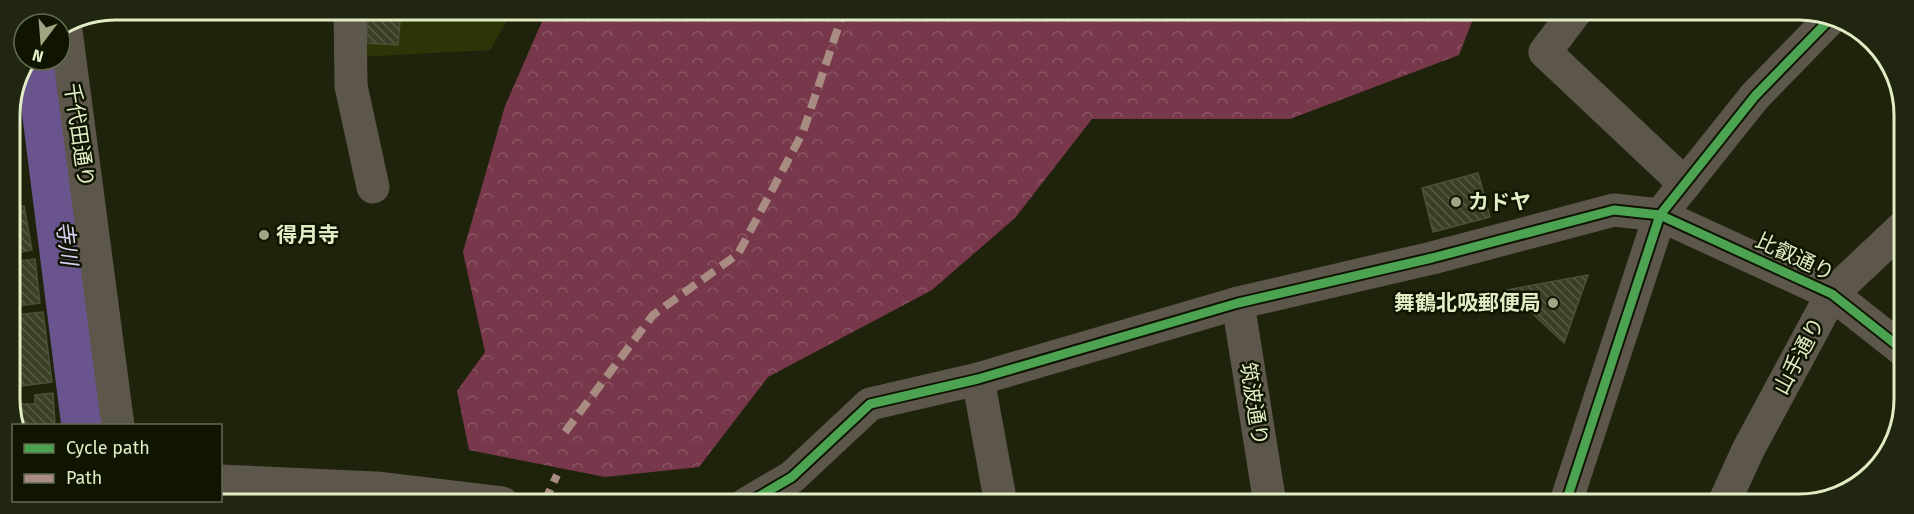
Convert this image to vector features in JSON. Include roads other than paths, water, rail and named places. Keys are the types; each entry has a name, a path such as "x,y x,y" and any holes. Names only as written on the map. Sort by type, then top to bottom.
{"street":[{"path":"351,20 351,86 373,187"},
{"path":"1569,20 1545,52 1685,184"},
{"path":"1568,494 1660,215 1755,96 1826,24"},
{"name":"千代田通り","path":"71,72 118,424"},
{"name":"比叡通り","path":"762,495 792,477 870,404 978,379 1238,303 1432,258 1614,210 1660,215 1832,294 1894,344"},
{"name":"山手通り","path":"1728,494 1748,450 1832,294 1894,235"},
{"name":"筑波通り","path":"1238,303 1268,494"},
{"path":"978,379 999,494"},
{"path":"222,481 376,488 431,495"}],"waterway":[{"name":"寺川","path":"46,72 90,424"}],"place":[{"name":"カドヤ","path":"1456,202"},
{"name":"得月寺","path":"264,235"},
{"name":"舞鶴北吸郵便局","path":"1553,303"}]}
